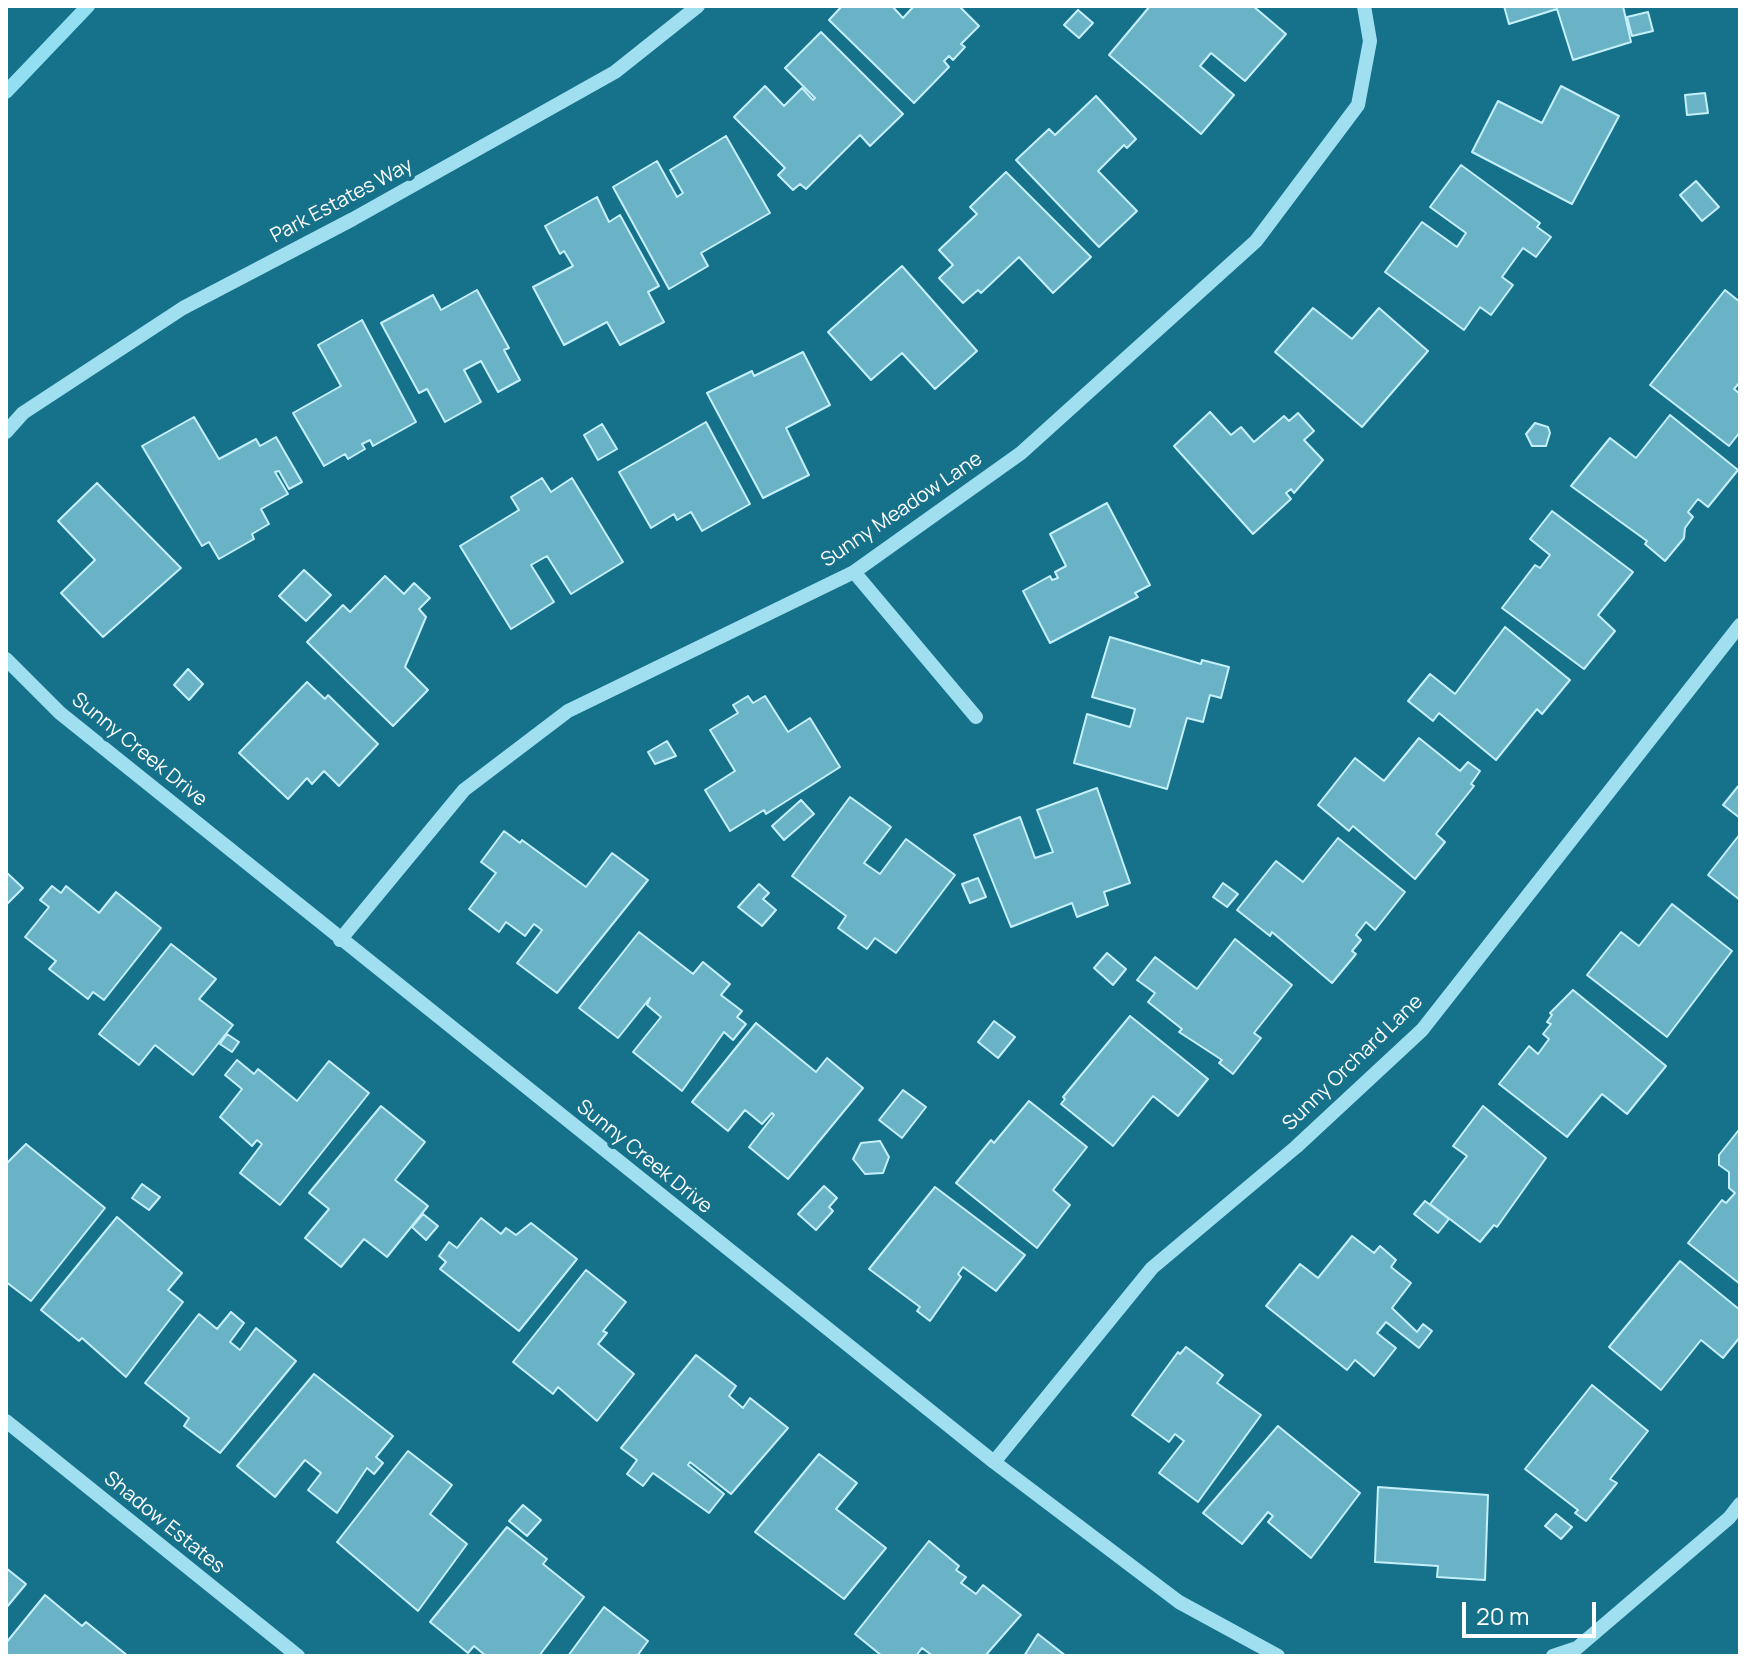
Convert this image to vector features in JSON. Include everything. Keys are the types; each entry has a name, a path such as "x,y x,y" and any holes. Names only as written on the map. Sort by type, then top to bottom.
{"street":[{"name":"Park Estates Way","path":"6,432 23,413 183,308 353,219 615,72 698,6"},
{"name":"Sunny Meadow Lane","path":"340,940 464,790 568,711 854,572 1021,453 1256,241 1358,105 1370,41 1364,6"},
{"path":"854,572 976,717"},
{"name":"Sunny Orchard Lane","path":"994,1462 1152,1268 1296,1147 1422,1030 1740,625"},
{"name":"Sunny Creek Drive","path":"6,659 60,713 994,1462 1179,1602 1278,1656"},
{"name":"Shadow Estates","path":"6,1421 298,1656"},
{"path":"1553,1656 1577,1648 1729,1518 1740,1504"}],"building":[{"path":"842,6 892,6 903,18 914,6 959,6 979,26 961,44 965,47 953,60 949,56 944,61 949,67 914,103 829,20"},
{"path":"1150,6 1253,6 1286,34 1245,81 1211,53 1200,66 1234,95 1201,134 1109,55"},
{"path":"1504,6 1623,6 1631,42 1573,60 1557,9 1509,24"},
{"path":"1078,10 1093,23 1079,38 1064,25"},
{"path":"1648,12 1653,31 1632,36 1627,17"},
{"path":"821,32 903,114 870,146 860,135 806,189 800,184 793,190 778,175 785,168 734,117 765,86 784,106 802,88 813,100 815,98 785,68"},
{"path":"1561,86 1619,116 1572,204 1472,152 1498,101 1542,123"},
{"path":"1705,93 1708,113 1687,115 1685,95"},
{"path":"1096,96 1136,139 1127,148 1124,145 1098,171 1137,211 1099,247 1016,160 1049,129 1055,135"},
{"path":"726,136 770,213 701,253 708,266 669,289 613,187 657,161 677,197 683,193 670,170"},
{"path":"1461,165 1540,223 1537,227 1551,237 1536,257 1523,248 1502,277 1513,285 1491,315 1480,307 1464,330 1385,272 1422,222 1457,247 1466,233 1430,207"},
{"path":"1006,172 1091,257 1053,293 1019,257 981,293 978,290 963,303 939,278 953,265 939,250 977,214 970,207"},
{"path":"1696,181 1719,207 1702,221 1680,195"},
{"path":"597,197 609,222 620,215 659,286 648,292 664,322 620,345 607,322 564,345 533,287 573,266 564,251 560,254 545,226"},
{"path":"902,266 977,351 935,389 902,353 871,380 828,332"},
{"path":"477,290 509,348 504,350 520,380 498,392 481,361 464,370 481,402 445,422 427,389 419,393 381,323 433,295 441,310"},
{"path":"1725,290 1740,302 1740,382 1734,389 1740,394 1740,432 1729,446 1650,385"},
{"path":"1313,308 1352,339 1379,308 1428,351 1362,427 1275,352"},
{"path":"362,320 416,422 373,446 370,440 362,444 365,449 348,459 345,454 324,466 293,413 341,386 318,345"},
{"path":"803,352 830,405 786,428 809,475 763,498 707,393 752,371 754,376"},
{"path":"1210,412 1231,435 1241,427 1254,442 1284,416 1289,421 1298,413 1314,431 1304,440 1323,460 1294,493 1291,489 1286,493 1291,499 1253,534 1174,446"},
{"path":"1670,415 1738,470 1708,507 1698,499 1688,512 1693,517 1685,528 1684,538 1665,561 1645,544 1647,541 1571,486 1610,438 1636,458"},
{"path":"194,417 219,459 256,439 260,446 276,437 302,482 289,489 279,471 275,472 288,494 261,509 269,524 252,534 254,539 219,559 209,542 202,546 142,446"},
{"path":"706,422 750,504 702,531 691,512 677,520 674,514 651,528 619,472"},
{"path":"1535,423 1548,427 1550,433 1546,446 1532,446 1526,434"},
{"path":"602,424 617,449 598,460 584,435"},
{"path":"542,478 551,492 572,478 623,562 571,594 547,556 531,565 554,602 511,629 460,546 519,510 511,497"},
{"path":"97,483 181,568 103,637 61,593 95,560 58,521"},
{"path":"1107,503 1150,585 1135,593 1138,597 1050,643 1023,591 1050,576 1052,580 1058,578 1055,572 1066,566 1050,534"},
{"path":"1552,511 1633,572 1598,615 1615,631 1584,669 1502,608 1535,565 1540,568 1550,555 1530,539"},
{"path":"304,570 331,595 306,621 279,596"},
{"path":"385,576 404,594 414,583 430,598 419,609 426,617 405,667 428,690 393,726 307,642 343,605 350,612"},
{"path":"1505,627 1570,680 1542,714 1537,709 1496,760 1439,713 1433,721 1408,701 1430,674 1455,694"},
{"path":"1110,637 1201,664 1202,660 1229,667 1221,698 1210,695 1203,722 1187,718 1167,789 1074,763 1087,714 1130,727 1135,709 1092,697"},
{"path":"188,669 203,684 189,700 174,685"},
{"path":"307,682 325,699 328,695 378,744 339,786 324,771 312,784 307,778 288,799 239,753"},
{"path":"748,696 753,703 765,696 788,732 810,718 840,767 766,814 764,810 730,831 705,790 735,771 710,730 738,713 733,705"},
{"path":"1419,738 1460,771 1468,762 1480,771 1471,784 1474,786 1436,834 1445,842 1415,879 1353,826 1349,831 1318,805 1355,758 1384,781"},
{"path":"667,741 676,756 655,764 648,752"},
{"path":"1740,784 1740,818 1723,805"},
{"path":"1097,788 1130,883 1104,892 1108,905 1077,917 1072,903 1011,927 974,835 1020,817 1035,858 1053,852 1037,810"},
{"path":"850,797 891,827 864,863 880,874 906,839 955,875 896,953 875,938 867,949 838,928 846,916 792,876"},
{"path":"801,800 814,814 784,840 772,826"},
{"path":"504,831 520,843 522,840 586,887 612,853 648,880 557,993 517,963 542,930 534,924 525,936 506,922 499,932 469,909 496,873 481,862"},
{"path":"1740,834 1740,900 1708,875"},
{"path":"1338,838 1405,892 1375,930 1366,922 1356,935 1361,940 1352,951 1356,954 1332,983 1272,932 1270,936 1237,910 1276,861 1303,882"},
{"path":"6,872 23,888 6,905"},
{"path":"978,878 986,897 970,903 962,884"},
{"path":"1223,883 1238,894 1227,907 1213,897"},
{"path":"759,884 769,893 763,899 776,910 762,926 738,907"},
{"path":"52,886 61,893 66,886 99,913 116,892 161,928 104,1000 93,992 88,999 49,969 56,961 25,937 49,907 40,900"},
{"path":"1672,904 1732,951 1667,1037 1587,975 1621,932 1639,946"},
{"path":"639,932 693,974 703,962 730,984 721,995 742,1011 737,1017 746,1024 733,1040 724,1032 682,1091 633,1052 661,1017 647,1005 650,998 618,1038 579,1008"},
{"path":"1235,939 1292,985 1254,1033 1261,1038 1233,1074 1219,1063 1222,1060 1179,1032 1182,1029 1148,1002 1155,993 1137,980 1155,957 1197,989"},
{"path":"171,944 216,979 199,999 233,1025 193,1075 155,1045 139,1065 99,1034"},
{"path":"1107,953 1126,969 1113,985 1094,968"},
{"path":"1573,990 1666,1066 1627,1114 1602,1094 1567,1137 1499,1084 1529,1046 1538,1054 1549,1039 1543,1034 1551,1024 1547,1022 1552,1015 1550,1013"},
{"path":"1130,1016 1208,1079 1178,1116 1153,1096 1113,1146 1061,1104 1065,1099 1063,1097"},
{"path":"994,1021 1015,1037 998,1058 978,1042"},
{"path":"756,1023 816,1072 827,1058 863,1088 788,1179 749,1147 774,1115 772,1113 762,1124 745,1110 728,1131 692,1102"},
{"path":"227,1034 239,1042 232,1052 220,1044"},
{"path":"237,1060 254,1074 258,1069 297,1101 329,1061 369,1093 280,1205 240,1173 262,1144 257,1140 252,1146 220,1117 242,1089 225,1075"},
{"path":"903,1090 926,1107 902,1138 879,1120"},
{"path":"1029,1101 1087,1147 1053,1190 1070,1205 1037,1248 956,1183 991,1140 994,1143"},
{"path":"381,1106 425,1142 395,1180 428,1206 387,1257 364,1239 341,1267 305,1238 329,1209 309,1193"},
{"path":"1483,1106 1546,1158 1497,1227 1494,1225 1480,1242 1430,1204 1467,1156 1453,1146"},
{"path":"1738,1131 1740,1284 1688,1243 1722,1200 1726,1203 1735,1193 1729,1188 1729,1172 1719,1165 1719,1155"},
{"path":"880,1141 889,1157 883,1173 865,1174 853,1159 861,1143"},
{"path":"26,1144 105,1208 31,1301 6,1282 6,1164"},
{"path":"142,1184 160,1197 149,1210 132,1198"},
{"path":"824,1186 837,1198 829,1207 833,1211 816,1230 798,1214"},
{"path":"935,1187 1025,1255 996,1291 963,1267 958,1274 961,1277 930,1321 917,1311 920,1307 869,1269"},
{"path":"1425,1201 1449,1219 1438,1233 1414,1214"},
{"path":"423,1214 438,1226 426,1240 412,1227"},
{"path":"117,1217 182,1273 168,1290 183,1302 126,1377 82,1338 79,1341 41,1310"},
{"path":"481,1218 501,1234 506,1228 516,1235 531,1223 577,1259 519,1331 440,1269 446,1262 439,1256 449,1242 457,1248"},
{"path":"1352,1236 1374,1253 1380,1246 1396,1260 1391,1267 1411,1283 1392,1308 1417,1332 1423,1324 1432,1331 1419,1348 1386,1322 1377,1333 1396,1348 1374,1376 1355,1360 1347,1370 1266,1306 1300,1264 1318,1278"},
{"path":"1680,1261 1740,1310 1740,1337 1723,1358 1701,1340 1661,1390 1609,1347"},
{"path":"586,1270 626,1302 603,1331 607,1333 598,1344 634,1374 597,1421 558,1387 553,1394 513,1362"},
{"path":"231,1312 244,1323 230,1342 240,1350 256,1328 296,1361 220,1453 184,1426 189,1418 145,1383 199,1314 217,1329"},
{"path":"1186,1347 1223,1375 1217,1383 1261,1415 1198,1502 1159,1473 1184,1441 1175,1434 1169,1442 1132,1415 1178,1352 1180,1354"},
{"path":"696,1355 736,1386 729,1396 743,1408 750,1398 788,1428 731,1494 690,1462 688,1465 724,1494 709,1513 653,1473 643,1486 627,1474 637,1460 621,1448"},
{"path":"314,1374 393,1436 376,1457 383,1463 374,1474 367,1468 337,1513 308,1490 321,1473 305,1460 275,1497 237,1466"},
{"path":"1592,1385 1648,1431 1610,1479 1617,1483 1586,1521 1575,1513 1578,1510 1525,1469"},
{"path":"1278,1426 1360,1493 1311,1558 1268,1522 1273,1516 1268,1512 1242,1544 1203,1513"},
{"path":"408,1451 452,1485 430,1514 467,1544 418,1611 337,1542"},
{"path":"819,1454 857,1483 836,1509 886,1548 844,1599 755,1532"},
{"path":"1378,1487 1488,1495 1485,1580 1437,1577 1438,1566 1375,1562"},
{"path":"523,1505 541,1520 527,1536 509,1521"},
{"path":"1556,1514 1572,1527 1561,1539 1545,1526"},
{"path":"507,1527 547,1559 543,1564 584,1597 539,1656 486,1656 474,1646 468,1653 430,1622"},
{"path":"929,1541 959,1566 956,1570 966,1577 961,1583 976,1594 983,1585 1021,1615 985,1656 933,1656 922,1648 916,1656 882,1656 855,1634"},
{"path":"6,1568 26,1584 6,1608"},
{"path":"45,1595 82,1626 86,1622 128,1656 6,1656 6,1643"},
{"path":"604,1607 648,1641 637,1656 568,1656"},
{"path":"1038,1634 1066,1656 1024,1656"}],"waterway":[{"path":"6,92 88,6"}]}
